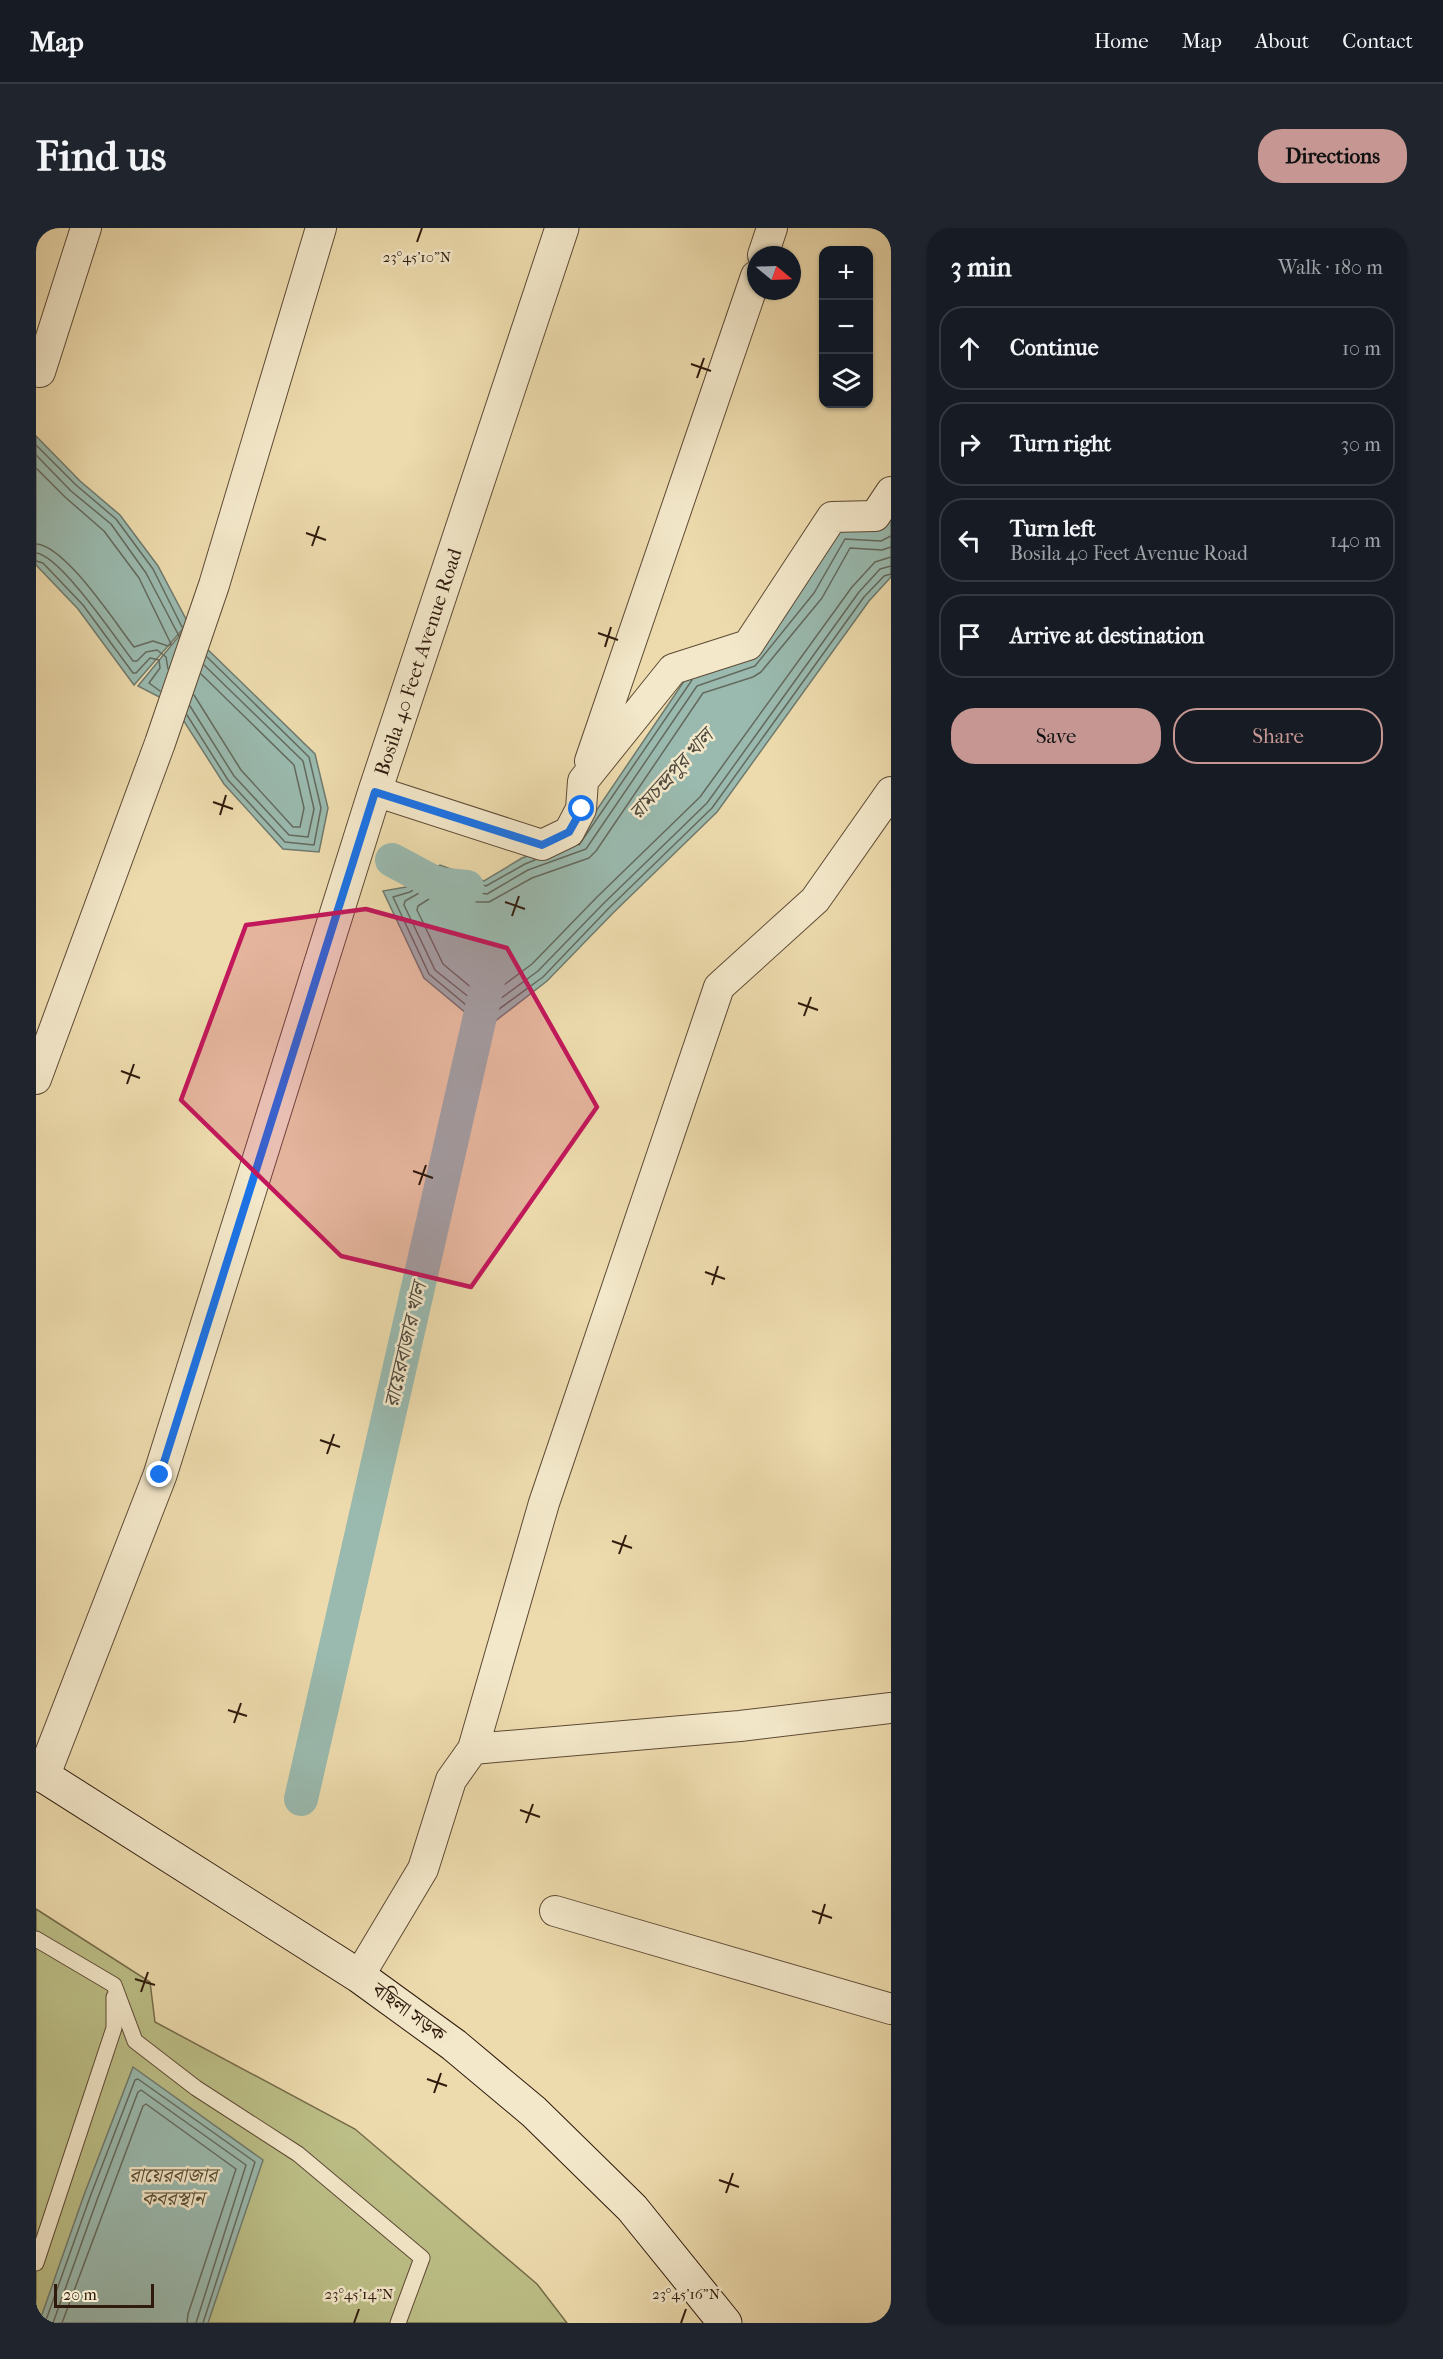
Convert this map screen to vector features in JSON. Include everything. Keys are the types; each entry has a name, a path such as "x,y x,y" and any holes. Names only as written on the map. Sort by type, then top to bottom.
{"street":[{"path":"40,372 86,228"},
{"path":"36,1079 160,743 214,585 321,228"},
{"name":"Bosila 40 Feet Avenue Road","path":"40,1773 160,1475 375,792 562,228"},
{"path":"766,246 772,228"},
{"path":"375,792 542,845 569,832 582,809 583,781 748,300"},
{"path":"583,781 673,669 748,645 832,517 875,516 891,492"},
{"path":"359,1976 423,1869 451,1780 473,1749 544,1503 719,987 815,900 891,792"},
{"path":"473,1749 740,1726 891,1708"},
{"name":"বছিলা সড়ক","path":"40,1773 359,1976 454,2045 534,2112 632,2208 725,2323"},
{"path":"555,1911 891,2009"}],"lane":[{"path":"36,1939 114,1985 135,2041 196,2088 298,2154 422,2258 398,2323"},
{"path":"36,2262 43,2216 114,2028 114,1985"}],"highlighted area":[{"path":"366,909 507,948 597,1107 471,1287 341,1256 181,1100 246,925"}],"green space":[{"name":"রায়েরবাজার কবরস্থান","path":"36,1909 150,1982 155,2022 355,2129 537,2284 567,2323 36,2323"}],"water":[{"path":"36,436 80,481 120,515 158,566 188,623 134,685 78,609 36,565"},
{"path":"891,511 891,577 869,601 717,812 547,981 485,1029 424,978 383,891 406,887 440,865 484,881 522,858 577,839 689,674 746,656 838,524"},
{"path":"188,625 198,640 315,754 328,808 319,852 283,849 224,784 173,704 138,686"},
{"path":"133,2067 263,2160 208,2323 39,2323 84,2195"}],"waterway":[{"name":"রামচন্দ্রপুর খাল","path":"392,860 437,884 467,887"},
{"name":"রায়েরবাজার খাল","path":"301,1799 489,977"}],"route":[{"path":"160,1475 375,792 542,845 569,832 582,809"}]}
